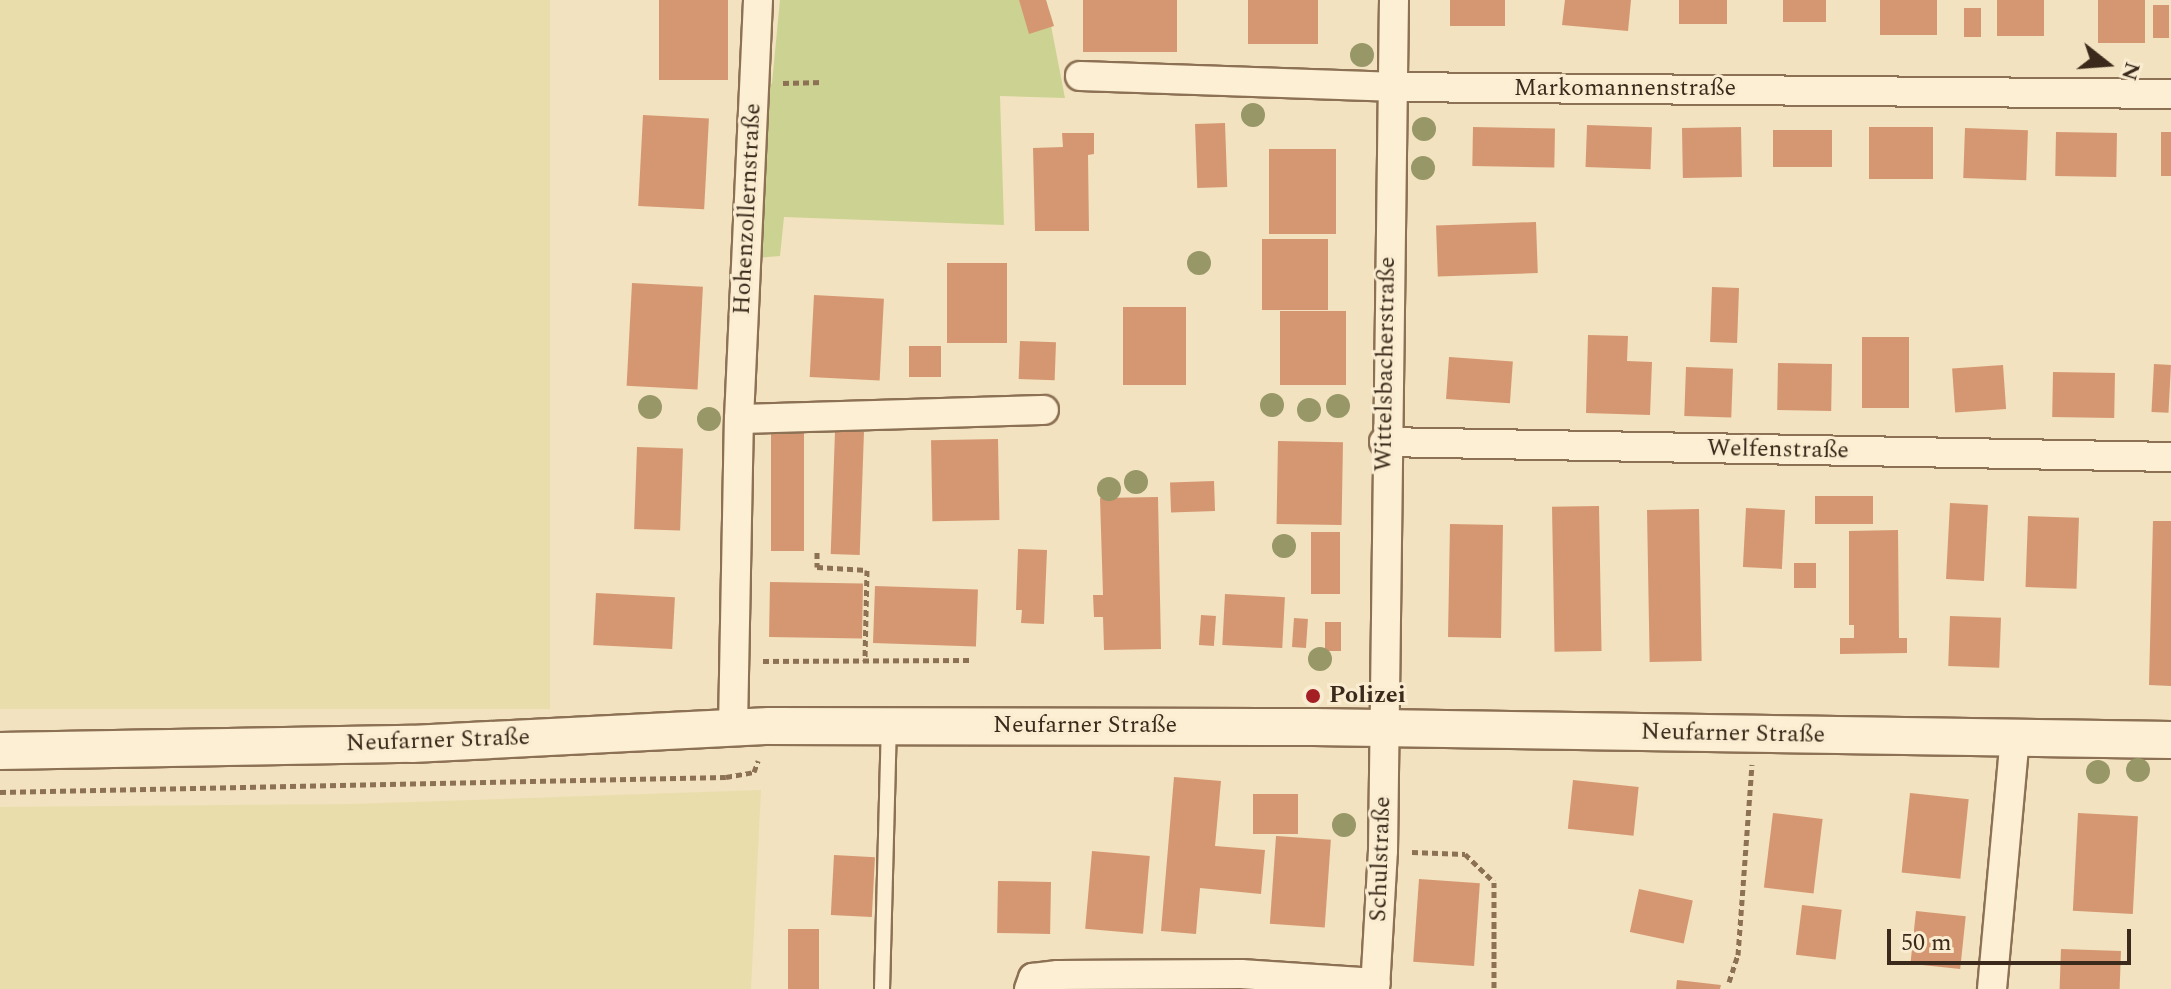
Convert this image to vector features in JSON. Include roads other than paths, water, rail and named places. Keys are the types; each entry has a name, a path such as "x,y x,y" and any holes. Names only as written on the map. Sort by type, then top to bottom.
{"street":[{"name":"Hohenzollernstraße","path":"733,727 739,419 758,0"},
{"name":"Wittelsbacherstraße","path":"1383,729 1384,442 1394,0"},
{"name":"Markomannenstraße","path":"1080,76 1391,87 2171,94"},
{"path":"739,419 1044,410"},
{"name":"Welfenstraße","path":"1384,442 2171,457"},
{"name":"Neufarner Straße","path":"0,751 412,744 770,726 1383,729 2171,740"},
{"name":"Schulstraße","path":"1376,986 1383,851 1383,729"},
{"path":"1992,989 2015,737"},
{"path":"1029,989 1033,978 1058,975 1376,986"}],"lane":[{"path":"882,989 889,726"}],"place":[{"name":"Polizei","path":"1313,696"}]}
